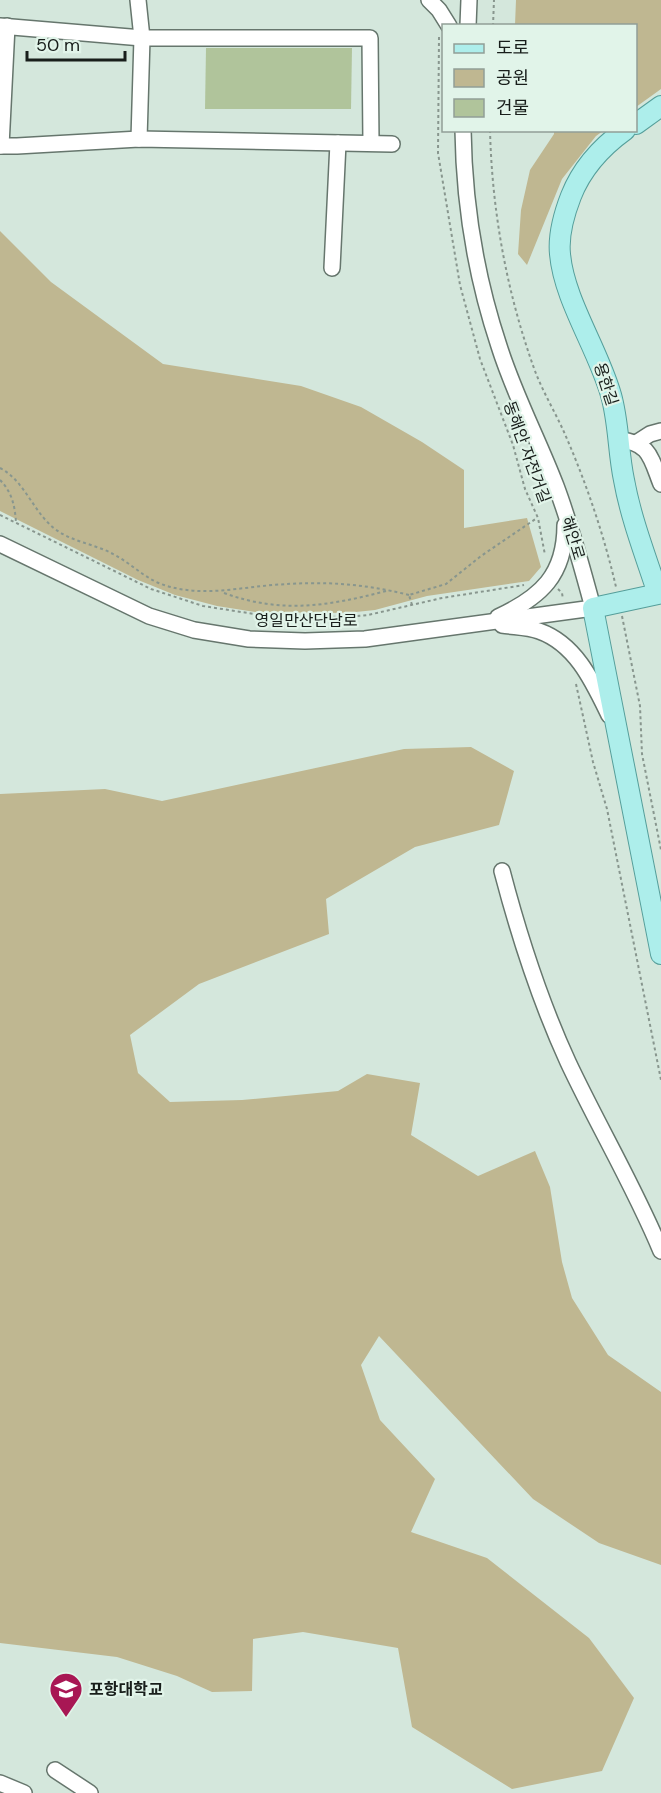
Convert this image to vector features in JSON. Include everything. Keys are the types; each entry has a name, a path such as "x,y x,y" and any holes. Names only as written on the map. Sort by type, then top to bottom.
{"main road":[{"path":"637,122 661,106"},
{"name":"용한길","path":"593,608 620,602 660,599 627,498 621,465 628,442 567,283 560,243 564,216 582,172 603,148 623,132"},
{"name":"해안로","path":"593,608 661,954"}],"street":[{"path":"138,0 142,38 139,139"},
{"path":"429,0 439,10 442,24"},
{"path":"468,24 469,0"},
{"path":"371,143 370,38 142,38 4,26 1,146 139,139 392,144"},
{"name":"해안로","path":"464,132 469,215 489,313 512,382 566,513 593,608"},
{"path":"332,268 338,143"},
{"path":"628,442 661,431"},
{"path":"628,442 647,451 661,484"},
{"path":"484,623 530,599 541,591 546,579 557,570 562,557 566,513"},
{"name":"영일만산단남로","path":"0,544 149,616 194,630 220,635 278,641 365,639 593,608"},
{"path":"484,623 537,631 566,646 590,677 618,732"},
{"path":"502,871 528,962 567,1061 640,1204 661,1251"},
{"path":"55,1770 90,1793"},
{"path":"0,1783 24,1793"}],"path":[{"path":"493,24 494,0"},
{"name":"동해안 자전거길","path":"442,71 438,153 460,285 480,359 513,445 525,489 538,518 547,562 546,579"},
{"path":"490,132 499,229 505,262 526,341 536,372 564,432 593,506 612,568 640,706 642,753 661,850"},
{"path":"0,468 10,475 50,523 67,536 113,554 163,585 197,591 221,592 271,585 326,582 351,584 409,595 446,584 481,556 538,518"},
{"path":"0,480 11,496 16,523"},
{"path":"0,515 151,589 203,606 267,616 345,617 368,615 442,598 532,584 546,579 562,593 566,612"},
{"path":"221,592 255,602 304,606 332,604 389,590"},
{"path":"409,595 412,605"},
{"path":"575,681 593,762 607,809 661,1080"}],"green space":[{"path":"516,0 661,0 661,89 637,106 637,24 515,24"},
{"path":"554,132 602,132 562,179 527,265 518,254 521,210 530,170"},
{"path":"0,231 51,282 163,364 301,386 361,407 422,442 464,470 464,528 527,518 541,567 529,581 427,596 375,610 346,613 255,612 217,606 175,595 138,580 0,511"},
{"path":"471,747 514,771 499,825 415,847 326,899 329,934 199,984 130,1035 138,1073 170,1102 242,1100 338,1091 367,1074 420,1083 411,1135 478,1176 535,1151 550,1187 562,1262 572,1298 608,1355 661,1392 661,1565 599,1543 533,1499 379,1336 361,1365 380,1420 435,1479 411,1532 487,1558 589,1638 634,1698 602,1771 512,1789 412,1727 398,1648 303,1632 253,1639 252,1691 212,1692 177,1676 117,1657 0,1643 0,794 105,789 162,801 404,749"}],"building":[{"path":"206,48 352,48 351,109 205,109"}],"place":[{"name":"포항대학교","path":"66,1718"}]}
